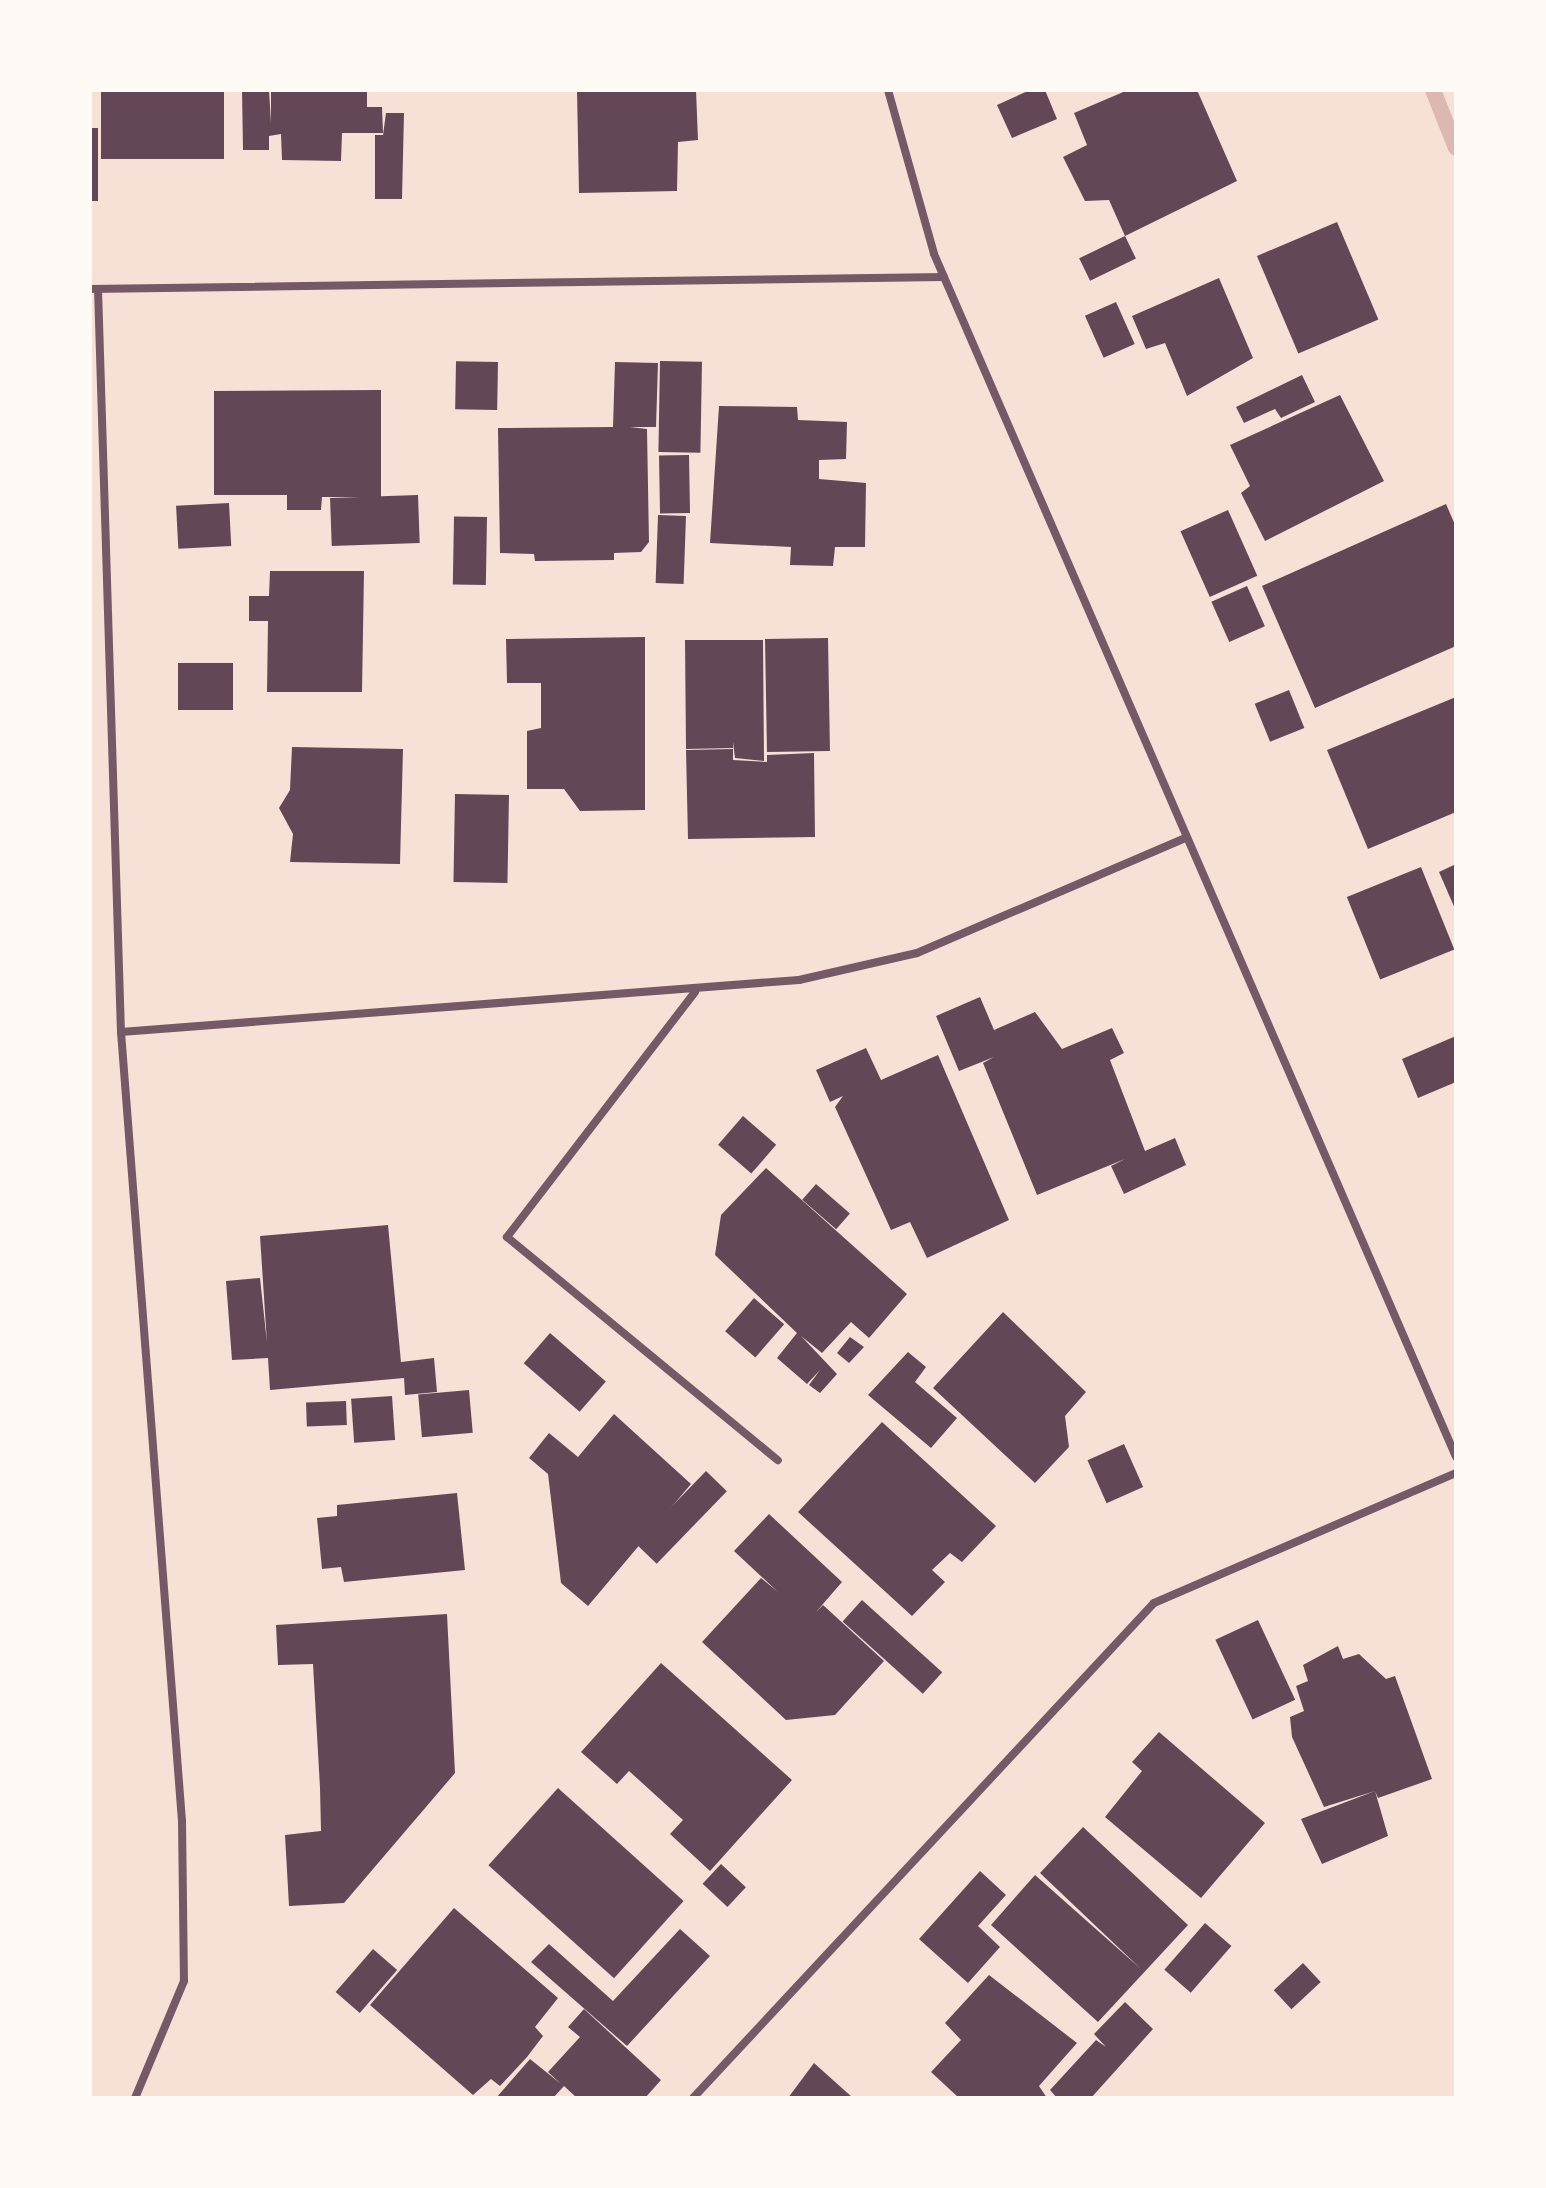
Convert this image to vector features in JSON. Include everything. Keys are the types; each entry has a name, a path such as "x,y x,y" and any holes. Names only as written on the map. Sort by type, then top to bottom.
{"street":[{"path":"888,90 944,277 1456,1457"},
{"path":"135,2098 184,1981 183,1850 121,1032 94,289 944,277"},
{"path":"121,1032 695,992 799,980 917,953 1185,838"},
{"path":"695,992 507,1237 778,1460"},
{"path":"693,2098 1154,1603 1456,1473"}],"building":[{"path":"101,90 224,90 224,159 101,159"},
{"path":"242,90 269,90 271,123 271,90 367,90 367,107 382,107 383,133 342,133 341,161 282,160 281,134 269,136 269,150 243,150"},
{"path":"577,90 696,90 698,140 678,142 677,191 579,193"},
{"path":"1030,90 1045,90 1057,119 1012,138 997,105"},
{"path":"1128,90 1197,90 1237,181 1125,236 1109,200 1085,201 1063,157 1087,145 1074,113"},
{"path":"386,113 404,113 402,199 375,199 375,135 383,135"},
{"path":"90,128 98,128 98,201 90,201"},
{"path":"1337,222 1378,320 1298,354 1257,256"},
{"path":"1125,236 1136,258 1090,281 1079,258"},
{"path":"1219,278 1253,358 1187,396 1165,343 1146,349 1132,316"},
{"path":"1116,302 1135,344 1104,358 1085,316"},
{"path":"456,361 498,362 497,410 455,409"},
{"path":"660,361 702,362 700,453 658,452"},
{"path":"615,362 658,363 656,427 630,427 647,429 649,542 641,552 614,553 614,560 535,561 534,554 500,553 498,428 613,427"},
{"path":"1302,375 1315,402 1281,418 1275,409 1244,423 1236,407"},
{"path":"381,390 381,497 322,497 321,510 287,510 287,495 214,495 214,391"},
{"path":"1340,395 1384,481 1265,541 1241,493 1250,486 1230,445"},
{"path":"719,406 797,407 798,420 847,422 846,459 819,460 819,479 866,483 865,547 835,547 833,566 790,565 791,547 710,543"},
{"path":"689,455 690,513 660,514 659,456"},
{"path":"418,495 420,543 332,546 330,498"},
{"path":"229,503 231,546 178,549 176,506"},
{"path":"1446,504 1456,527 1456,646 1315,708 1262,586"},
{"path":"1228,510 1257,576 1210,597 1180,531"},
{"path":"658,515 686,516 684,584 656,583"},
{"path":"454,516 487,517 486,585 453,584"},
{"path":"270,571 364,571 362,692 267,692 268,621 249,621 249,596 269,596"},
{"path":"1247,586 1265,626 1229,642 1211,602"},
{"path":"645,637 645,810 580,811 564,789 527,789 527,731 541,728 541,683 507,683 506,639"},
{"path":"828,638 830,751 767,752 765,639"},
{"path":"685,640 763,640 764,761 735,758 733,742 733,748 686,749"},
{"path":"178,663 233,663 233,710 178,710"},
{"path":"1289,690 1304,728 1270,742 1255,704"},
{"path":"1456,697 1456,812 1368,849 1327,750"},
{"path":"292,747 403,749 400,864 290,862 293,834 279,808 290,790"},
{"path":"733,749 733,760 767,762 767,755 814,753 815,837 688,839 686,750"},
{"path":"455,794 509,795 507,883 453,882"},
{"path":"1456,864 1456,911 1439,872"},
{"path":"1421,867 1454,950 1380,979 1347,897"},
{"path":"980,997 994,1030 1035,1012 1062,1049 1112,1028 1124,1053 1110,1060 1145,1151 1175,1138 1186,1165 1124,1194 1111,1166 1125,1159 1037,1195 983,1063 994,1057 959,1071 936,1016"},
{"path":"1456,1036 1456,1082 1418,1098 1402,1059"},
{"path":"866,1048 881,1080 938,1055 1009,1220 927,1258 910,1222 891,1230 835,1107 843,1096 830,1102 816,1070"},
{"path":"743,1116 776,1145 751,1174 718,1145"},
{"path":"766,1168 907,1294 869,1338 851,1322 822,1353 801,1336 837,1374 820,1393 809,1385 820,1370 807,1384 777,1358 797,1333 715,1255 721,1215"},
{"path":"816,1184 850,1214 836,1229 802,1200"},
{"path":"388,1225 401,1362 434,1358 437,1392 405,1395 404,1378 270,1390 268,1358 232,1360 226,1281 260,1278 267,1343 260,1236"},
{"path":"754,1298 784,1324 755,1357 725,1331"},
{"path":"1003,1312 1086,1392 1065,1416 1069,1447 1035,1483 933,1388"},
{"path":"550,1333 606,1382 580,1412 524,1363"},
{"path":"850,1337 864,1347 849,1363 837,1353"},
{"path":"908,1352 926,1367 915,1382 957,1418 931,1448 868,1395"},
{"path":"469,1390 473,1433 422,1437 418,1394"},
{"path":"392,1396 395,1440 354,1443 351,1399"},
{"path":"346,1401 347,1425 307,1426 306,1402"},
{"path":"614,1414 691,1484 588,1606 561,1583 548,1474 529,1458 549,1433 578,1457"},
{"path":"882,1422 996,1526 962,1562 950,1553 932,1570 945,1582 912,1616 798,1512"},
{"path":"1124,1444 1143,1487 1107,1503 1087,1460"},
{"path":"706,1471 727,1491 657,1564 636,1544"},
{"path":"457,1493 465,1570 344,1582 341,1567 322,1569 317,1518 337,1516 337,1505"},
{"path":"769,1514 842,1582 816,1612 823,1605 884,1661 835,1715 786,1720 702,1642 761,1578 778,1592 734,1551"},
{"path":"862,1600 942,1672 923,1694 843,1622"},
{"path":"447,1614 455,1773 344,1903 289,1906 285,1835 321,1831 320,1788 313,1664 278,1665 276,1625"},
{"path":"1258,1620 1295,1700 1253,1720 1215,1640"},
{"path":"1338,1646 1343,1659 1359,1654 1386,1679 1395,1676 1432,1779 1378,1798 1375,1791 1324,1807 1292,1737 1290,1717 1304,1711 1296,1686 1308,1681 1303,1665"},
{"path":"661,1663 792,1780 710,1871 670,1834 683,1820 629,1771 617,1784 581,1752"},
{"path":"1159,1732 1265,1823 1201,1898 1105,1817 1142,1771 1132,1762"},
{"path":"558,1788 684,1901 614,1978 488,1865"},
{"path":"1375,1791 1388,1836 1322,1864 1301,1819"},
{"path":"1083,1827 1188,1925 1098,2022 991,1925 1035,1875 1141,1969 1040,1873"},
{"path":"721,1864 746,1887 727,1907 703,1884"},
{"path":"980,1871 1006,1895 978,1926 1000,1947 968,1983 919,1939"},
{"path":"454,1908 558,1998 535,2027 543,2036 527,2057 500,2086 491,2079 473,2095 370,2005"},
{"path":"1205,1923 1231,1946 1191,1993 1164,1970"},
{"path":"680,1929 710,1956 627,2046 531,1962 549,1944 613,2001"},
{"path":"373,1949 397,1970 360,2013 336,1992"},
{"path":"1303,1963 1321,1982 1291,2009 1274,1990"},
{"path":"989,1975 1077,2043 1039,2086 1047,2098 959,2098 931,2072 961,2040 945,2023"},
{"path":"1125,2002 1153,2029 1091,2098 1057,2098 1050,2090 1096,2040 1106,2047 1094,2034"},
{"path":"584,2009 661,2080 645,2098 577,2098 564,2086 553,2098 496,2098 530,2059 561,2084 548,2072 580,2037 568,2027"},
{"path":"814,2063 853,2098 788,2098"}],"waterway":[{"path":"1433,90 1456,148"}]}
